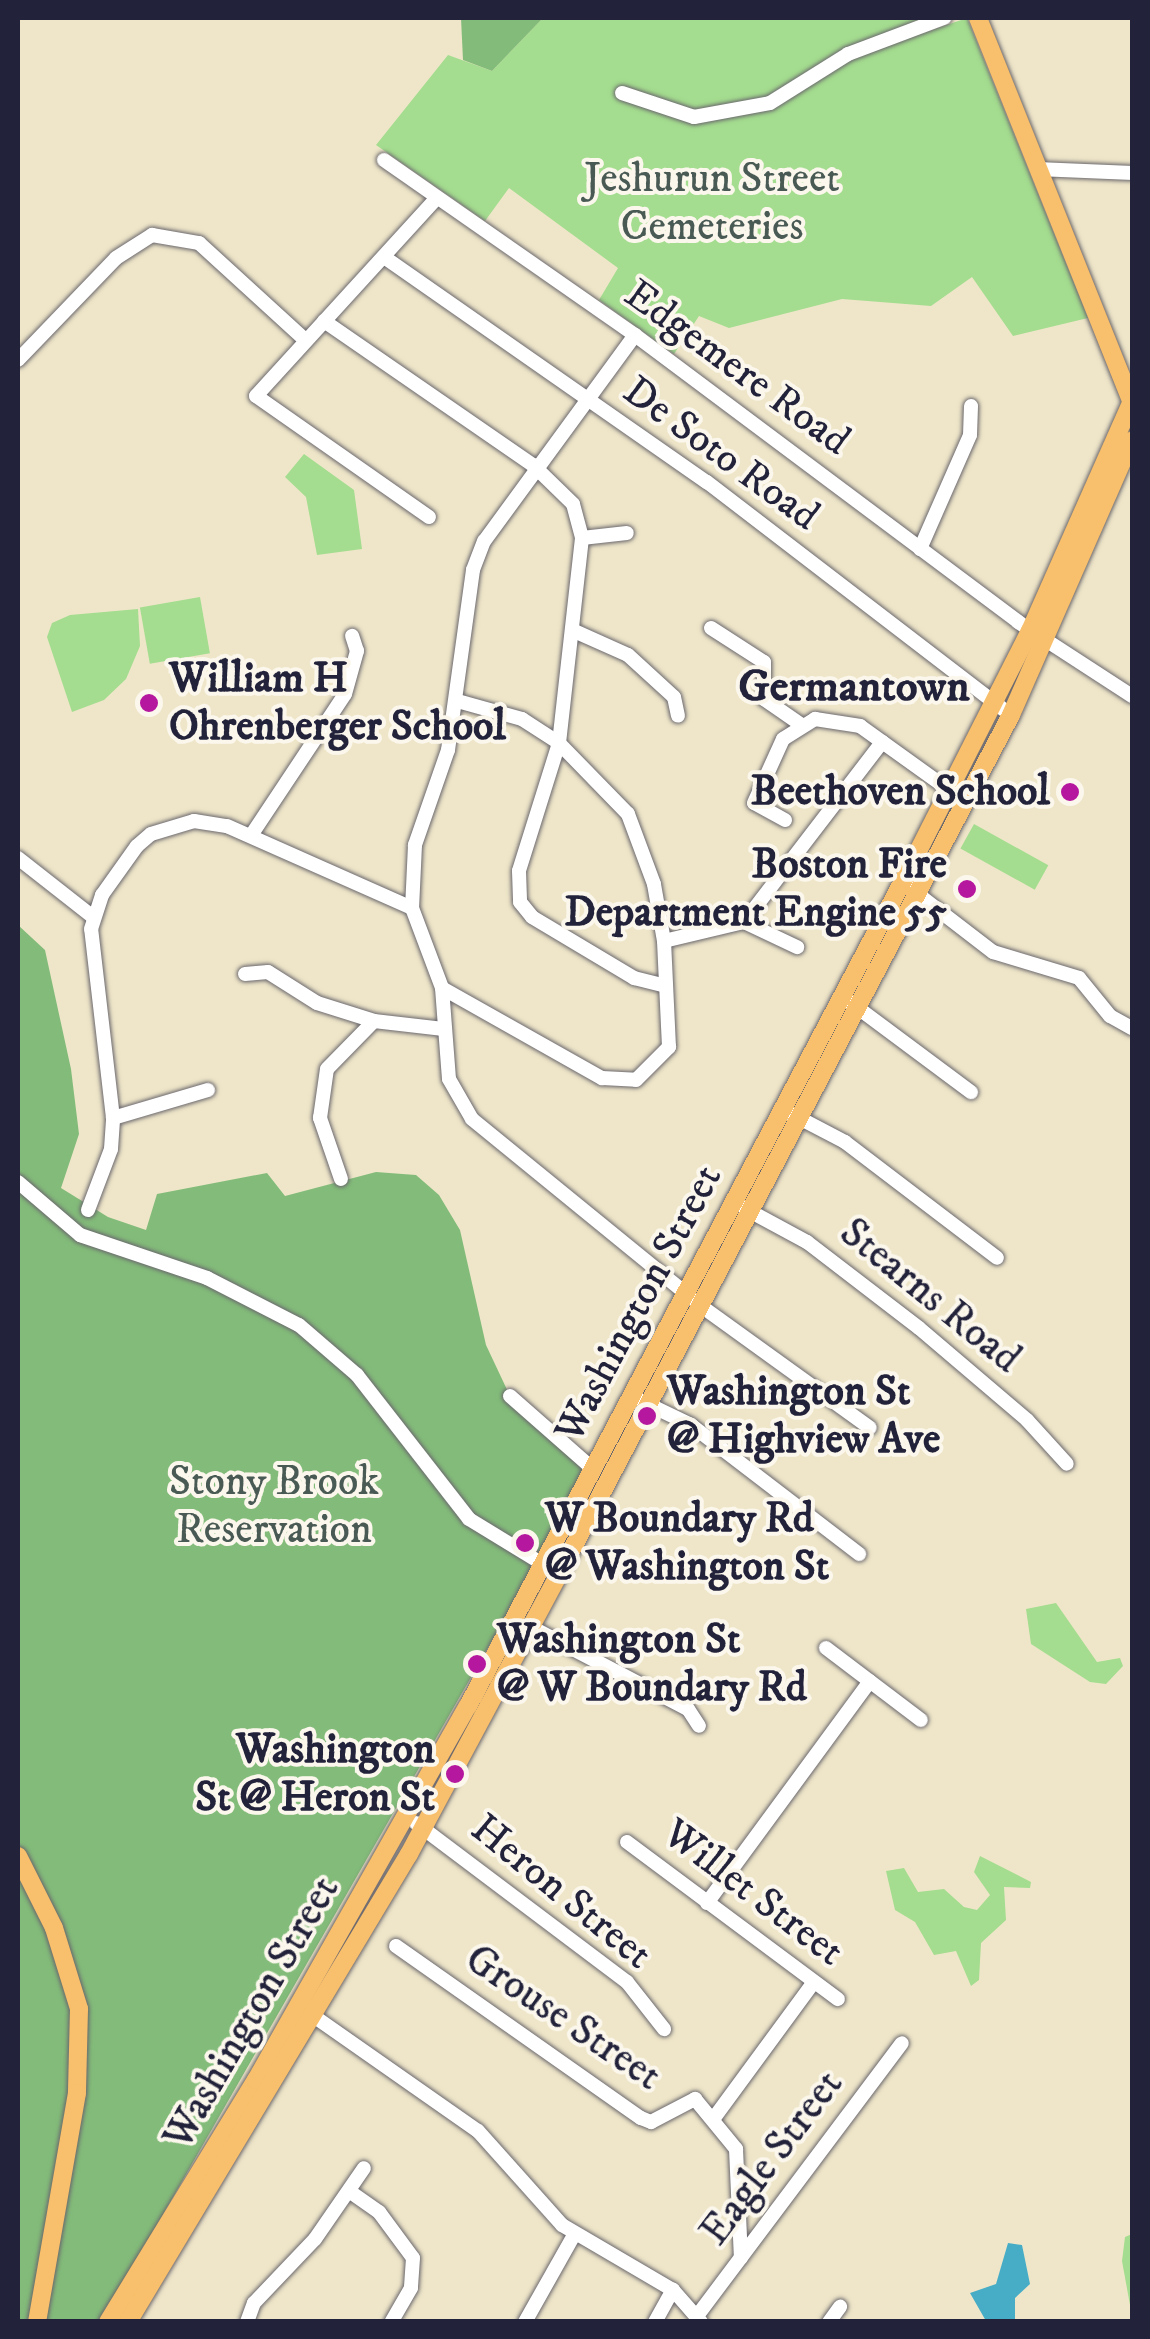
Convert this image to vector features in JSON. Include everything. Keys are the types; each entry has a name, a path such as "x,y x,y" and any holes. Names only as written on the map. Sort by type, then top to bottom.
{"main road":[{"path":"978,18 1132,403"},
{"name":"Washington Street","path":"415,1822 541,1563 592,1468 701,1306 1011,715 1038,635 1132,403"},
{"name":"Washington Street","path":"128,2322 559,1574 687,1291 994,702 1038,635 1127,460 1132,440"},
{"path":"18,1856 68,1964 80,2025 77,2093 62,2147 37,2322"},
{"name":"Washington Street","path":"108,2322 306,2011"}],"street":[{"path":"622,93 694,117 770,103 848,54 944,18"},
{"name":"Edgemere Road","path":"384,160 636,335 1038,635 1132,696"},
{"path":"1038,169 1132,174"},
{"path":"429,517 256,396 304,339 436,199"},
{"path":"18,360 116,258 152,235 199,243 304,339"},
{"name":"De Soto Road","path":"384,257 707,482 1011,715"},
{"path":"324,322 534,465 564,489 582,523 560,743 519,871 520,902 532,917 634,978 666,986"},
{"path":"636,335 534,465 484,541 473,570 457,701 415,845 412,908 442,988 449,1079 472,1120 701,1306 870,1428"},
{"path":"920,549 970,435 971,406"},
{"path":"582,538 627,532"},
{"path":"711,628 764,662 764,699 800,724"},
{"path":"572,630 628,655 674,698 678,716"},
{"path":"252,834 345,694 358,651 352,636"},
{"path":"442,988 602,1078 622,1082 656,1067 669,1047 664,941 654,884 628,814 560,743 522,719 457,701"},
{"path":"784,820 754,803 783,739 800,724 841,719 882,742 949,790"},
{"path":"744,922 882,742"},
{"path":"88,1210 111,1149 113,1118 92,963 93,917 118,872 152,834 194,822 252,834 280,854 412,908"},
{"path":"18,858 93,917"},
{"path":"902,882 993,952 1079,978 1110,1016 1132,1028"},
{"path":"664,941 744,922 797,947"},
{"path":"245,974 268,972 316,1003 374,1021 444,1029"},
{"path":"842,996 971,1092"},
{"path":"341,1179 320,1118 320,1092 328,1068 374,1021"},
{"path":"113,1118 208,1090"},
{"path":"782,1109 844,1142 996,1258"},
{"path":"18,1182 80,1236 208,1278 298,1325 357,1375 469,1519 559,1574"},
{"name":"Stearns Road","path":"733,1202 806,1242 920,1328 1016,1409 1067,1464"},
{"path":"510,1396 592,1468"},
{"path":"639,1399 691,1425 859,1554"},
{"path":"529,1626 688,1709 700,1726"},
{"path":"826,1648 921,1720"},
{"path":"707,1903 870,1682"},
{"name":"Heron Street","path":"415,1822 626,1982 664,2030"},
{"name":"Willet Street","path":"627,1842 838,2000"},
{"name":"Grouse Street","path":"396,1946 641,2118 651,2122 694,2099 714,2118"},
{"path":"741,2258 736,2149 714,2118 814,1983"},
{"path":"306,2011 498,2146 574,2235 672,2290 699,2319"},
{"name":"Eagle Street","path":"699,2319 902,2043"},
{"path":"247,2322 254,2303 364,2168"},
{"path":"349,2191 379,2212 413,2258 412,2288 391,2322"},
{"path":"526,2322 574,2235"},
{"path":"655,2322 672,2290"},
{"path":"829,2322 840,2307"}],"green space":[{"path":"461,18 543,18 492,71 463,60"},
{"name":"Jeshurun Street Cemeteries","path":"543,18 930,18 761,101 774,109 845,60 967,18 1088,318 1013,336 972,277 931,306 842,299 729,328 699,316 674,354 599,300 618,268 509,188 485,221 376,145 448,55 492,71"},
{"path":"304,454 354,490 362,549 317,555 306,497 285,477"},
{"path":"200,597 210,653 150,664 140,608"},
{"path":"138,609 140,646 126,679 104,700 72,712 47,637 52,623 70,615"},
{"path":"974,824 1048,865 1035,890 960,848"},
{"name":"Stony Brook Reservation","path":"18,925 45,950 71,1069 79,1134 61,1188 108,1217 146,1230 157,1194 267,1173 285,1196 376,1172 416,1175 439,1195 460,1230 486,1345 510,1396 591,1468 102,2321 18,2321"},
{"path":"1056,1603 1097,1662 1120,1658 1123,1666 1106,1684 1090,1682 1031,1644 1026,1609"},
{"path":"980,1856 1031,1882 1030,1888 1004,1887 1006,1920 981,1943 979,1980 971,1986 956,1951 934,1955 915,1922 895,1910 886,1871 904,1868 918,1892 944,1889 964,1907 977,1910 990,1895 974,1872"},
{"path":"1132,2234 1132,2316 1122,2261 1125,2237"}],"water":[{"path":"1008,2243 1022,2245 1030,2284 1015,2298 1015,2321 986,2321 970,2293 996,2284"}],"place":[{"name":"William H Ohrenberger School","path":"149,703"},
{"name":"Beethoven School","path":"1070,792"},
{"name":"Boston Fire Department Engine 55","path":"967,889"},
{"name":"Washington St @ Highview Ave","path":"647,1416"},
{"name":"W Boundary Rd @ Washington St","path":"525,1543"},
{"name":"Washington St @ W Boundary Rd","path":"477,1664"},
{"name":"Washington St @ Heron St","path":"455,1774"}],"district":[{"name":"Germantown","path":"854,688"}]}
